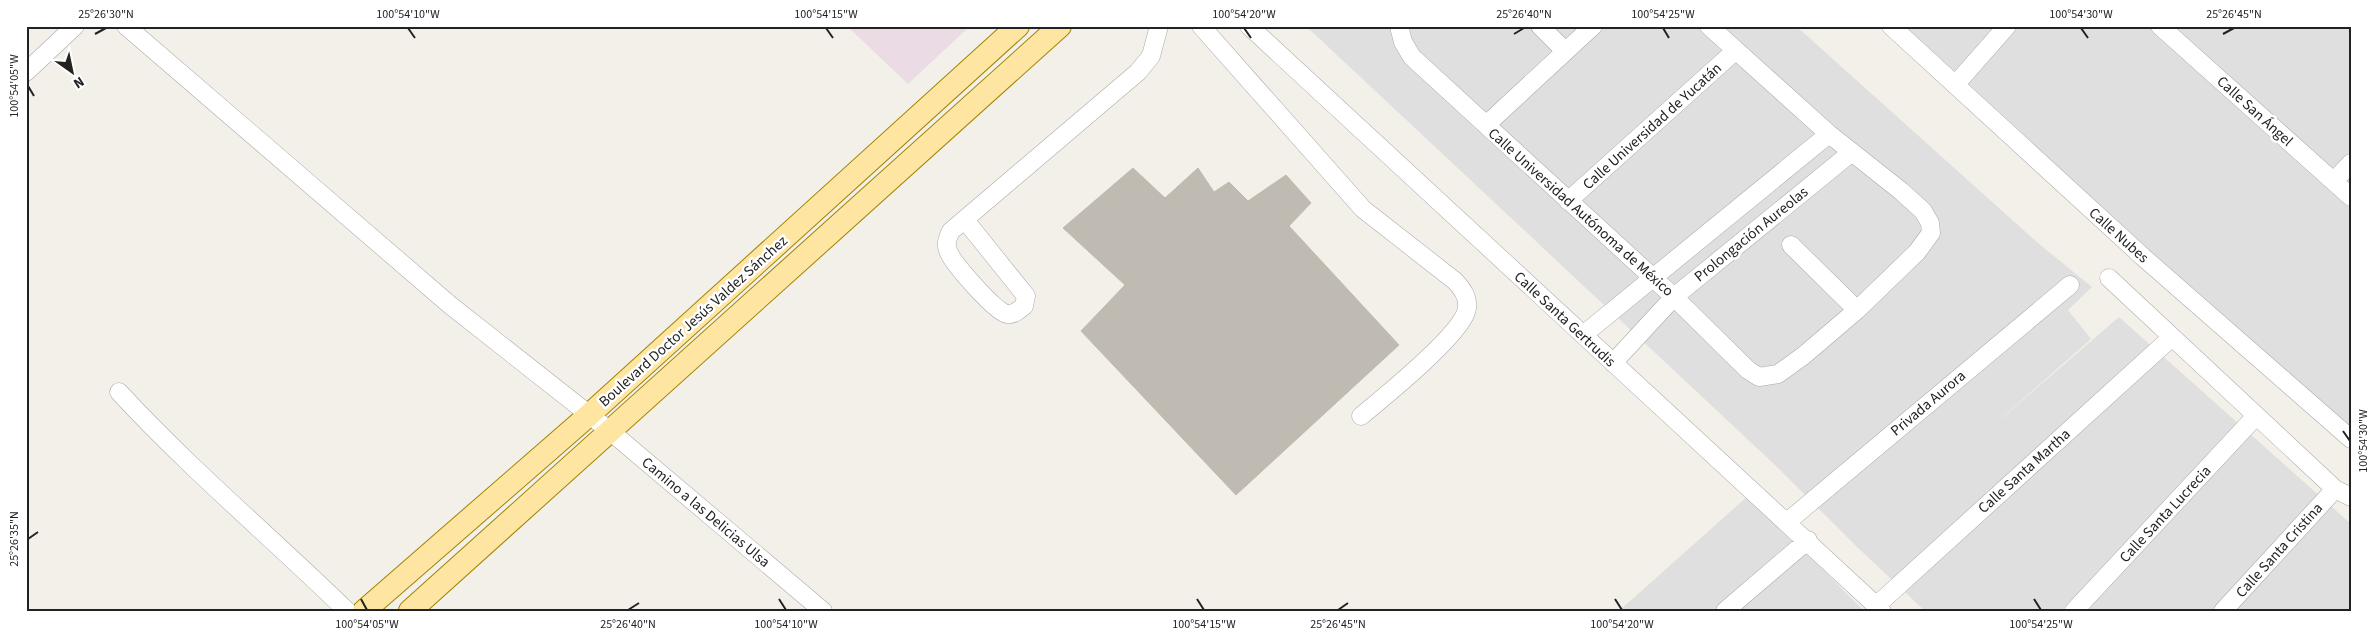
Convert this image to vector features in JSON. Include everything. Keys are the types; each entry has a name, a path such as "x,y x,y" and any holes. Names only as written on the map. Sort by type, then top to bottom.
{"main road":[{"name":"Boulevard Doctor Jesús Valdez Sánchez","path":"364,611 589,415 1018,26"},
{"name":"Boulevard Doctor Jesús Valdez Sánchez","path":"410,611 1060,26"}],"street":[{"path":"26,72 75,26"},
{"name":"Camino a las Delicias Ulsa","path":"126,26 450,304 610,430 822,611"},
{"path":"965,220 1026,296 1024,306 1014,313 1007,314 993,306 949,254 946,239 951,231 1121,89 1138,72 1150,56 1158,26"},
{"path":"1201,26 1363,209 1455,281 1463,290 1466,298 1466,312 1451,333 1411,373 1361,416"},
{"name":"Calle Santa Gertrudis","path":"1249,26 1613,363 1808,540 1879,608"},
{"name":"Calle Universidad Autónoma de México","path":"1400,26 1403,42 1412,56 1653,277 1748,370 1759,377 1778,374 1856,310"},
{"path":"1540,26 1565,51"},
{"path":"1486,125 1593,26"},
{"path":"1709,26 1829,134 1901,191 1928,217 1931,233 1917,252 1856,310 1791,245"},
{"name":"Calle Nubes","path":"1891,26 2143,257 2351,439"},
{"path":"1955,86 2007,26"},
{"name":"Calle San Ángel","path":"2160,26 2351,197"},
{"name":"Calle Universidad de Yucatán","path":"1568,201 1735,51"},
{"name":"Prolongación Aureolas","path":"1583,335 1829,134"},
{"name":"Prolongación Aureolas","path":"1613,363 1674,297 1852,152"},
{"path":"2334,181 2351,163"},
{"path":"2109,278 2335,489 2351,497"},
{"name":"Privada Aurora","path":"1786,522 2070,284"},
{"name":"Calle Santa Martha","path":"1879,608 2172,338"},
{"path":"119,392 213,487 299,564 347,611"},
{"name":"Calle Santa Lucrecia","path":"2074,611 2255,416"},
{"name":"Calle Santa Cristina","path":"2223,611 2335,489"},
{"path":"1725,611 1808,540"}],"shaded area":[{"path":"847,26 970,26 908,84"},
{"path":"1310,26 1796,26 2038,243 2092,287 2068,310 2091,339 1982,435 2119,317 2351,524 2351,611 1925,611 1856,546 1775,465 1308,28"},
{"path":"1905,26 2351,26 2351,437"},
{"path":"1749,495 1864,611 1619,611"}],"building":[{"path":"1133,168 1165,198 1198,168 1214,192 1229,182 1248,201 1286,175 1311,203 1289,226 1399,345 1236,495 1081,331 1125,285 1063,228"}]}
